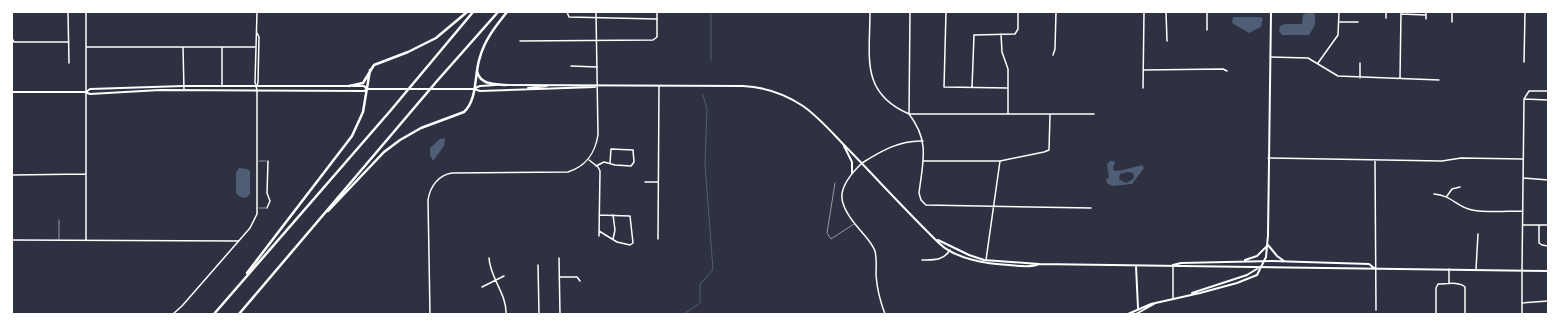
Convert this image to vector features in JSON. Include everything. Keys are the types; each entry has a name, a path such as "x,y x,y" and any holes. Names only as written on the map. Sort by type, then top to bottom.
{"highway":[{"path":"349,86 363,83 370,70 377,63 408,52 436,38 451,28 467,12"},
{"path":"232,292 391,110 474,12"},
{"path":"239,314 316,222 498,12"},
{"path":"316,222 394,144 421,128 464,112 472,103 477,69 489,36 507,12"},
{"path":"477,69 478,76 483,81 506,85"},
{"path":"214,314 352,136 361,116 370,70"}],"main road":[{"path":"1128,314 1138,308 1151,304 1250,279 1257,275 1264,261 1268,245 1271,12"},
{"path":"474,89 480,86 506,85 599,87"},
{"path":"527,89 548,85"},
{"path":"85,92 90,89 183,86 364,86 367,89"},
{"path":"12,92 85,92 90,94 184,90 364,91 367,89 474,89 480,91 599,87 742,86 774,92 803,106 824,123 890,193 950,250 986,263 1016,266 1035,266 1039,264"},
{"path":"841,142 853,163 852,173"},
{"path":"938,240 969,255 986,260 1039,264 1173,265 1181,263 1285,261 1369,264 1374,268"},
{"path":"1240,261 1253,258 1268,245"},
{"path":"1268,245 1277,256 1285,261"},
{"path":"1133,314 1138,308 1136,265"},
{"path":"1173,265 1181,267 1261,266 1368,270 1374,268 1548,271"},
{"path":"1189,295 1202,289 1247,275 1261,266"},
{"path":"1136,314 1154,304"}],"street":[{"path":"68,12 69,63"},
{"path":"86,12 86,240"},
{"path":"257,12 257,34 255,47 255,82 257,86"},
{"path":"567,12 569,18 657,19"},
{"path":"430,314 428,200 430,189 442,176 452,173 568,172 582,166 588,160 596,147 598,134 599,87 596,12"},
{"path":"520,41 656,39 658,37 657,12"},
{"path":"870,12 870,60 874,83 881,95 891,104 909,114 918,126 923,141 923,160 919,193 921,200 926,205 994,208 1091,208"},
{"path":"909,114 910,12"},
{"path":"946,12 944,87 1008,88"},
{"path":"972,87 974,35 1015,34 1018,29 1018,12"},
{"path":"1053,55 1055,49 1056,12"},
{"path":"1143,88 1144,12"},
{"path":"1166,12 1167,41"},
{"path":"1207,30 1208,12"},
{"path":"1318,63 1338,35 1339,12"},
{"path":"1386,12 1386,18"},
{"path":"1426,12 1426,19"},
{"path":"1452,12 1452,22"},
{"path":"1524,12 1524,62"},
{"path":"1400,79 1401,13 1426,15"},
{"path":"1339,22 1358,22"},
{"path":"172,314 182,306 239,241 250,228 257,214 257,86 259,37 257,34"},
{"path":"1001,34 1002,52 1008,69 1008,114"},
{"path":"12,38 14,42 69,42"},
{"path":"86,47 255,47"},
{"path":"183,47 184,90"},
{"path":"222,48 222,86"},
{"path":"1270,57 1308,58 1338,76 1439,80"},
{"path":"1360,63 1360,78"},
{"path":"571,66 598,66"},
{"path":"1143,70 1227,70"},
{"path":"658,239 659,86"},
{"path":"1522,314 1524,99 1530,91 1548,91"},
{"path":"1524,99 1548,100"},
{"path":"909,114 1094,114"},
{"path":"923,160 1000,161 1049,150 1050,115"},
{"path":"885,314 878,294 874,250 871,243 846,214 841,197 844,185 852,173 862,163 880,152 902,143 923,141"},
{"path":"596,166 604,162 615,165 631,166 634,162 633,150 611,150 610,163"},
{"path":"1268,158 1442,161 1461,158 1523,159"},
{"path":"588,160 600,171 599,236"},
{"path":"1375,160 1374,268 1376,310"},
{"path":"986,260 1000,161"},
{"path":"267,208 270,201 267,193 268,162"},
{"path":"12,175 86,174"},
{"path":"1523,178 1548,180"},
{"path":"645,182 658,182"},
{"path":"1447,196 1452,189 1460,187"},
{"path":"1434,194 1447,196 1472,210 1523,211"},
{"path":"599,231 613,239 630,245 634,240 630,216 600,215"},
{"path":"613,215 615,230 613,239"},
{"path":"1523,225 1548,225"},
{"path":"1539,225 1538,241 1541,244 1548,246"},
{"path":"1476,269 1478,234"},
{"path":"12,240 239,241"},
{"path":"922,260 938,260 946,256 950,250"},
{"path":"489,258 491,272 496,280 506,306 506,314"},
{"path":"559,258 560,314"},
{"path":"538,265 539,314"},
{"path":"1173,265 1173,299"},
{"path":"1449,269 1449,284"},
{"path":"482,287 504,276"},
{"path":"559,277 577,277 580,281"},
{"path":"1436,314 1436,288 1438,284 1461,284 1464,287 1464,314"},
{"path":"1522,303 1548,301"}],"lane":[{"path":"257,161 268,162"},
{"path":"835,183 827,230 831,239 854,224"},
{"path":"257,208 267,208"},
{"path":"58,240 59,220"}],"water":[{"path":"1307,12 1313,12 1315,15 1315,25 1309,35 1282,35 1279,31 1280,26 1285,24 1302,24 1303,15"},
{"path":"1233,17 1263,18 1261,27 1249,33 1232,23"},
{"path":"445,138 444,146 433,161 430,155 430,148 440,139"},
{"path":"1110,161 1114,161 1114,171 1142,165 1144,168 1132,184 1112,186 1107,183 1106,180 1109,177 1107,164","holes":["1128,172 1133,173 1133,179 1126,183 1119,179 1120,174"]},
{"path":"239,168 250,171 250,194 246,198 240,197 236,193 236,172"}],"waterway":[{"path":"711,12 711,60"},
{"path":"684,314 700,303 700,284 713,270 705,164 707,109 703,95"}]}
